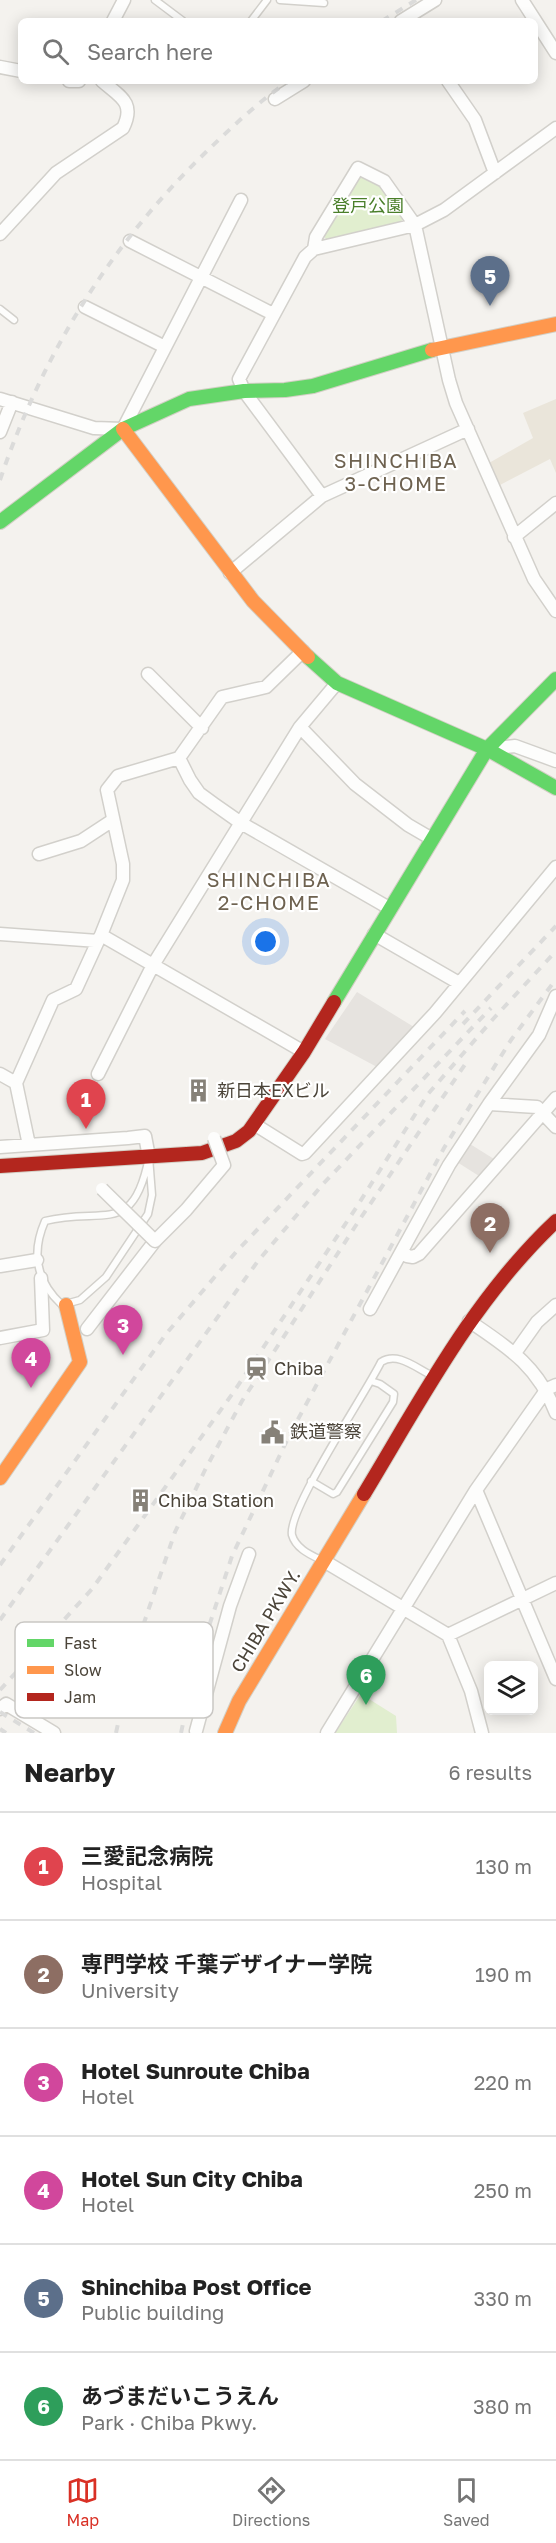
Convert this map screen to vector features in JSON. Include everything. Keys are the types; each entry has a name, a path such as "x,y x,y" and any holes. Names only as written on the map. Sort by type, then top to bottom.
{"street":[{"path":"115,18 124,0"},
{"path":"408,18 435,0"},
{"path":"522,0 534,18"},
{"path":"538,25 556,53"},
{"path":"0,67 18,70"},
{"path":"2,226 56,173 123,128 127,119 127,106 123,99 106,84"},
{"path":"275,99 299,84"},
{"path":"450,84 475,120 495,173"},
{"path":"322,496 244,391 239,379 304,257 314,249 415,225 444,210 556,128"},
{"path":"314,249 316,237 358,168 384,181 415,225 456,403 534,579 556,611"},
{"path":"123,429 241,200"},
{"path":"130,241 273,314"},
{"path":"85,307 165,347"},
{"path":"0,522 123,429 189,399 244,391 285,390 314,386 442,347 556,324"},
{"path":"0,432 6,401 94,428 123,429"},
{"path":"123,429 253,601 337,683 488,749 556,788"},
{"path":"230,573 322,496 468,429"},
{"path":"514,537 556,503"},
{"path":"29,1145 16,1083 53,1000 76,989 123,880 123,864 107,790 118,776 179,758 222,697 266,687 303,651"},
{"path":"148,674 202,728"},
{"path":"0,1166 202,1153 236,1142 254,1124 304,1052 389,908 488,749 556,679"},
{"path":"98,1074 153,965 300,727 337,683"},
{"path":"300,727 355,784 408,825 432,839"},
{"path":"488,749 515,746 556,761"},
{"path":"179,758 199,793 240,824 389,908"},
{"path":"39,854 81,841 113,820"},
{"path":"254,1124 302,1154 305,1153 435,1013 556,867"},
{"path":"0,934 99,938 153,965 304,1052"},
{"path":"374,934 459,982"},
{"path":"370,1310 449,1165 489,1104 539,1035 556,996"},
{"path":"0,1074 16,1083"},
{"path":"403,1251 407,1256 413,1257 419,1254 556,1098"},
{"path":"489,1104 537,1107 556,1127"},
{"path":"0,1147 128,1138 140,1135 145,1136 149,1157"},
{"path":"87,1329 155,1241 186,1210 224,1164 214,1138"},
{"path":"102,1190 155,1241"},
{"name":"CHIBA PKWY.","path":"225,1733 239,1701 470,1321 496,1283 530,1245 556,1221"},
{"path":"0,1266 37,1260"},
{"path":"0,1338 43,1330 41,1278"},
{"path":"0,1478 80,1362 66,1305"},
{"path":"515,1353 537,1322 556,1305"},
{"path":"470,1321 515,1353 551,1387 556,1413"},
{"path":"327,1733 476,1490 551,1387"},
{"path":"476,1490 556,1679"},
{"path":"213,1668 230,1606 249,1554"},
{"path":"324,1561 448,1635 471,1691 482,1733"},
{"path":"448,1635 556,1583"},
{"path":"27,1718 54,1733"},
{"path":"196,1731 200,1718"}],"lane":[{"path":"155,0 179,18"},
{"path":"252,18 267,0"},
{"path":"280,0 324,3"},
{"path":"0,309 14,320"},
{"path":"149,1157 152,1195 147,1214 106,1277 80,1300 66,1305 51,1294 41,1278 37,1260 37,1243 45,1221 120,1213 135,1198 144,1181 149,1157"},
{"path":"324,1561 300,1548 291,1532 292,1524 311,1481 381,1362 392,1358 399,1359 436,1378"},
{"path":"311,1481 333,1494 337,1492 393,1402 394,1394 380,1384 371,1381"}],"shaded area":[{"path":"556,399 556,473 550,459 500,485 489,463 533,438 523,413"},
{"path":"357,992 414,1027 377,1067 325,1039"},
{"path":"470,1144 494,1159 479,1176 457,1162"}],"green space":[{"name":"登戸公園","path":"359,174 381,184 404,218 398,225 326,239 323,235"},
{"path":"361,1694 396,1716 397,1733 335,1733"}],"railway":[{"path":"387,18 416,0"},
{"path":"0,480 37,388 83,303 110,263 139,225 206,152 256,106 285,84"},
{"path":"463,1024 556,926"},
{"path":"62,1622 92,1589 233,1393 356,1208 428,1094 556,951"},
{"path":"210,1622 232,1556 289,1436 444,1148 511,1040 556,979"},
{"path":"0,1620 258,1261 323,1184 491,1008"},
{"path":"0,1565 166,1334 236,1252 465,1011"},
{"path":"144,1622 175,1532 242,1401 362,1216 466,1063"},
{"path":"0,1690 15,1674"},
{"path":"0,1712 34,1733"},
{"path":"116,1733 119,1718"},
{"path":"181,1733 184,1718"},
{"path":"0,1729 6,1733"}],"traffic: fast":[{"path":"0,522 123,429 189,399 244,391 285,390 313,386 432,350"},
{"path":"308,657 337,683 487,749 556,788"},
{"path":"334,1002 487,749 556,679"}],"traffic: slow":[{"path":"432,350 556,324"},
{"path":"123,429 253,601 308,657"},
{"path":"0,1478 80,1362 66,1305"},
{"path":"225,1733 239,1701 364,1494"}],"traffic: jam":[{"path":"0,1166 202,1153 236,1141 249,1131 304,1052 334,1002"},
{"path":"364,1494 451,1350 500,1283 556,1221"}],"place":[{"name":"Shinchiba Post Office","path":"490,306"},
{"name":"新日本EXビル","path":"199,1091"},
{"name":"三愛記念病院","path":"86,1129"},
{"name":"専門学校 千葉デザイナー学院","path":"490,1253"},
{"name":"Hotel Sunroute Chiba","path":"123,1355"},
{"name":"Chiba","path":"256,1369"},
{"name":"Hotel Sun City Chiba","path":"31,1388"},
{"name":"鉄道警察","path":"272,1432"},
{"name":"Chiba Station","path":"140,1501"},
{"name":"あづまだいこうえん","path":"366,1705"}],"district":[{"name":"SHINCHIBA 3-CHOME","path":"396,472"},
{"name":"SHINCHIBA 2-CHOME","path":"269,892"}]}
